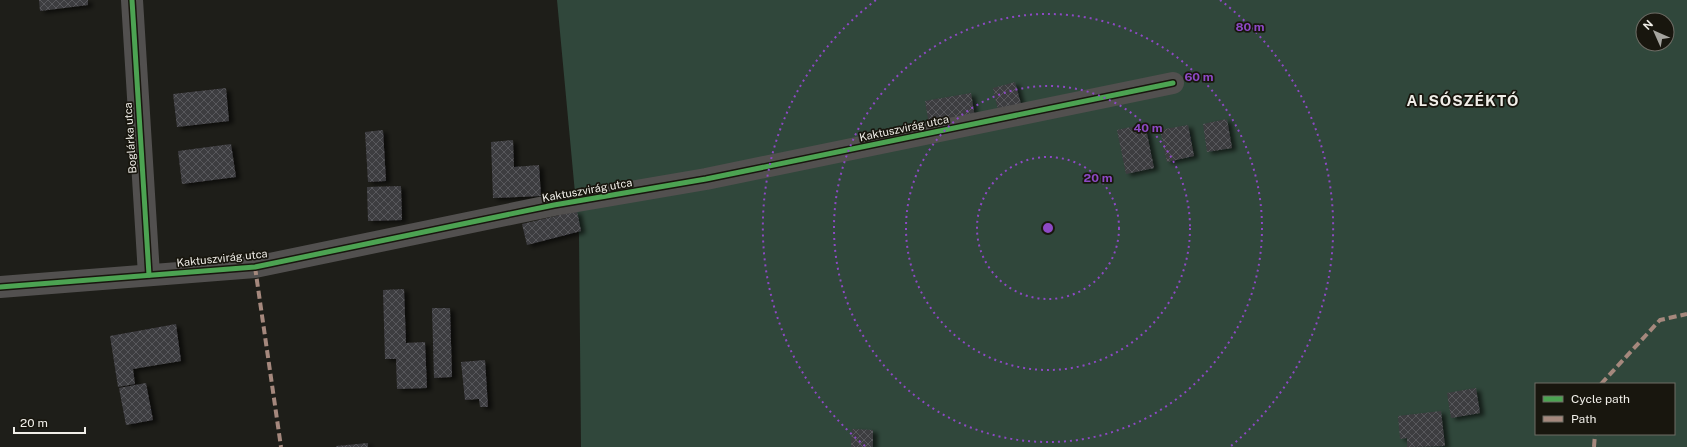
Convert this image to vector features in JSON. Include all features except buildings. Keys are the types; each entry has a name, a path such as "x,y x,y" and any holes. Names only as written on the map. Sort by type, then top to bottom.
{"street":[{"name":"Boglárka utca","path":"132,0 149,275"},
{"name":"Kaktuszvirág utca","path":"0,287 255,267 554,205 706,180 1173,83"}],"green space":[{"path":"557,0 1687,0 1687,447 581,447 579,236"}],"marked path":[{"path":"255,267 281,447"},
{"path":"1602,383 1660,320 1687,314"},
{"path":"1594,447 1595,435"}],"cycle path":[{"path":"132,0 149,275"},
{"path":"0,287 255,267 554,205 706,179 1173,83"}],"district":[{"name":"ALSÓSZÉKTÓ","path":"1463,101"}]}
